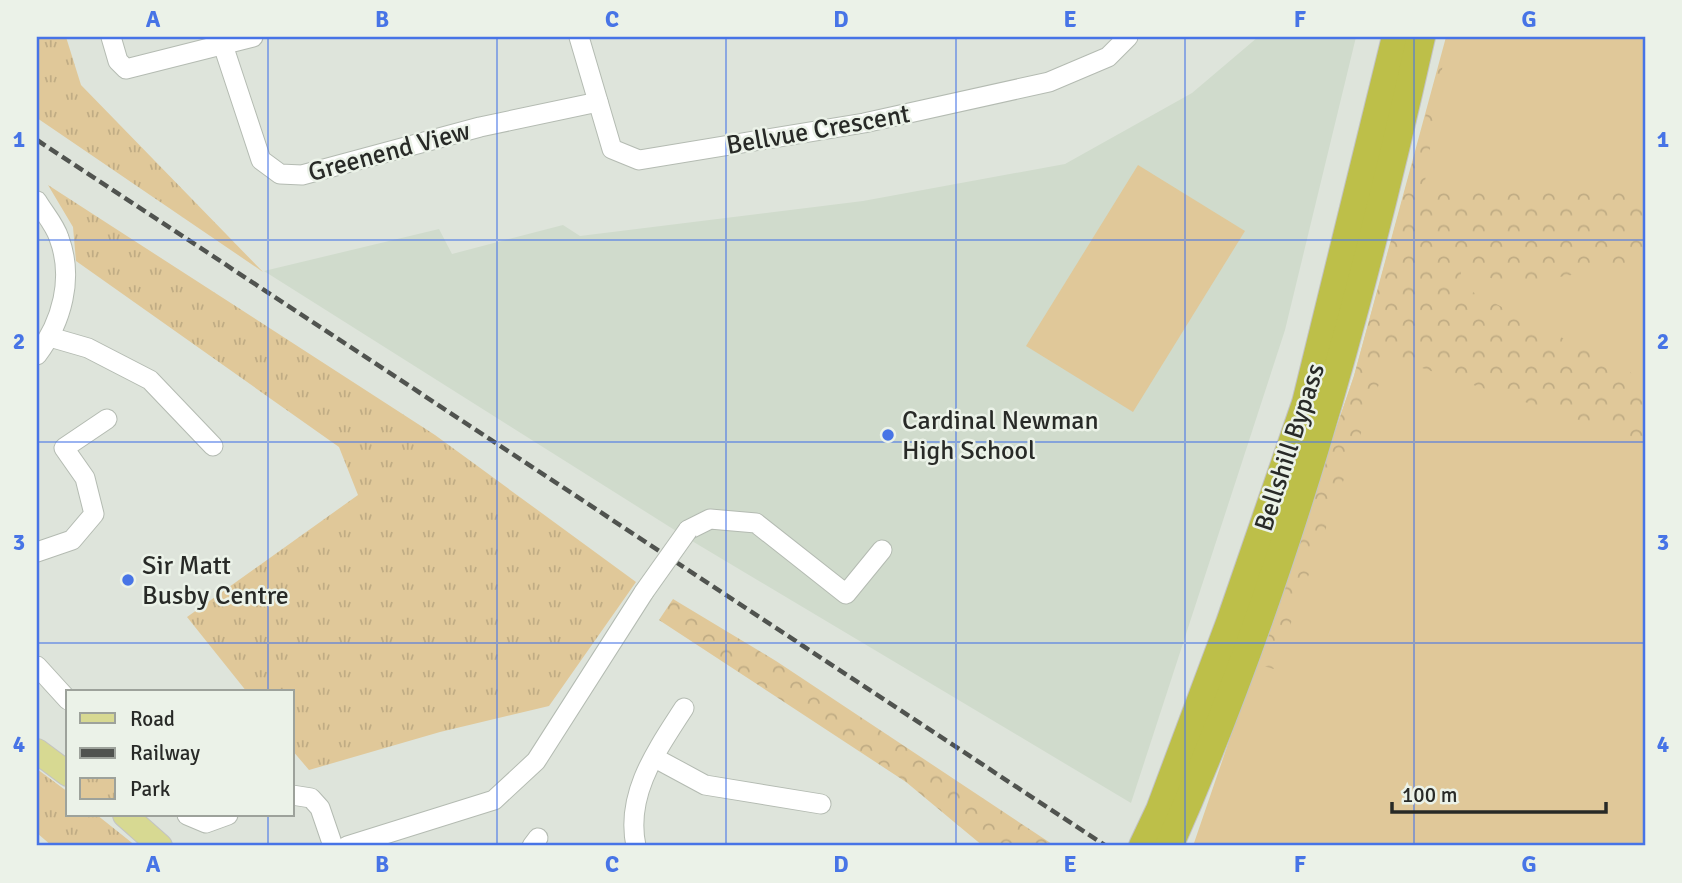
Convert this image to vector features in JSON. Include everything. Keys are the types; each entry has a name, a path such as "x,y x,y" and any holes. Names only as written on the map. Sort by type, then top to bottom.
{"highway":[{"name":"Bellshill Bypass","path":"1170,846 1171,814 1230,623 1306,403 1396,37"},
{"name":"Bellshill Bypass","path":"1143,846 1171,814 1250,650 1328,409 1396,150 1421,37"}],"main road":[{"path":"37,751 66,773"},
{"path":"126,816 160,846"}],"street":[{"path":"111,37 118,61 126,69 253,37"},
{"name":"Bellvue Crescent","path":"579,37 612,149 639,160 864,123 1049,82 1108,57 1128,37"},
{"name":"Greenend View","path":"223,46 261,160 280,174 302,175 480,127 598,102"},
{"path":"37,201 59,236 66,262 65,300 50,337 37,355"},
{"path":"50,337 88,348 150,380 213,446"},
{"path":"37,552 72,540 94,514 85,478 64,448 107,419"},
{"path":"347,846 494,800 536,761 644,592 688,530 710,519 756,523 846,594 882,550"},
{"path":"37,666 66,698"},
{"path":"636,846 632,825 640,781 684,708"},
{"path":"655,758 705,785 821,804"},
{"path":"294,795 311,798 320,808 333,846"},
{"path":"189,816 206,824 226,816"}],"shaded area":[{"name":"Cardinal Newman High School","path":"1258,37 1356,37 1285,330 1131,803 692,541 264,271 439,229 452,254 563,225 580,236 863,201 1065,164 1192,93"}],"green space":[{"path":"37,37 66,37 81,85 263,272 37,118"},
{"path":"1446,37 1645,37 1645,846 1193,846 1354,376"},
{"path":"1447,37 1424,188 1645,187 1645,263 1511,285 1461,268 1461,286 1645,380 1645,442 1389,357 1274,669 1256,664 1354,376"},
{"path":"1138,165 1245,231 1133,412 1026,346"},
{"path":"48,185 435,435 636,582 549,706 440,732 309,770 294,752 294,690 245,690 187,617 358,495 339,447 76,261 73,227"},
{"path":"673,599 776,661 1055,846 983,846 906,782 659,620"},
{"path":"37,769 66,791 66,816 98,816 136,846 52,846 37,833"}],"railway":[{"path":"37,140 1106,846"}],"place":[{"name":"Cardinal Newman High School","path":"888,435"},
{"name":"Sir Matt Busby Centre","path":"128,580"}]}
